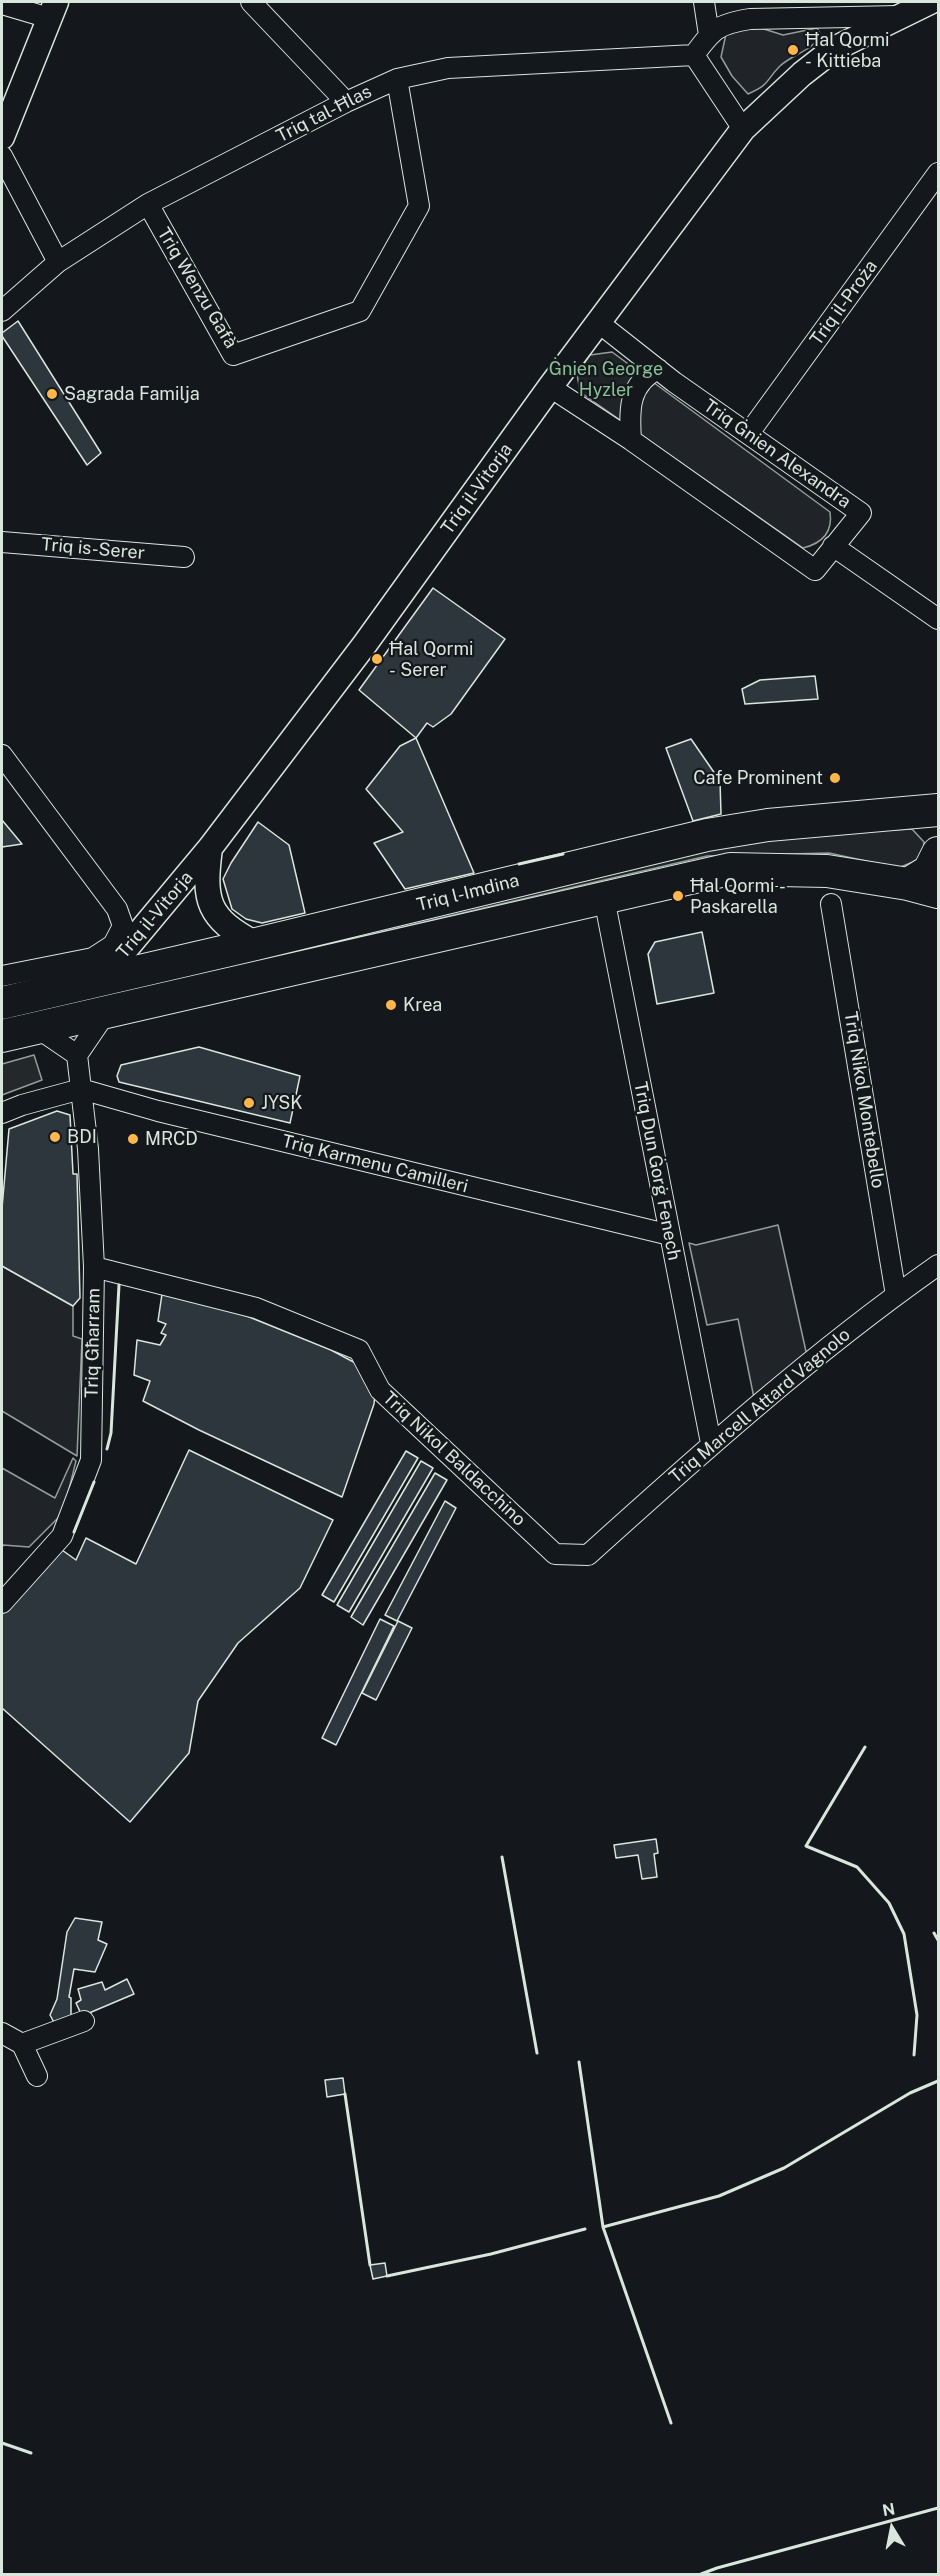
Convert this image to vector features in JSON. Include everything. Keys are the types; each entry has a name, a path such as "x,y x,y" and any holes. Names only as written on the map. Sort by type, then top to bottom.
{"highway":[{"name":"Triq l-Imdina","path":"2,1003 707,835 768,825 933,817"},
{"path":"908,884 929,871 939,854"},
{"name":"Triq l-Imdina","path":"2,1036 730,869 827,871 908,884 939,892"}],"street":[{"path":"250,2 346,102"},
{"path":"704,2 709,35"},
{"name":"Triq il-Vitorja","path":"99,981 210,848 365,644 550,387 743,129 802,74 834,49 930,2"},
{"path":"2,4 52,10 2,137"},
{"path":"810,12 827,31 834,49"},
{"name":"Triq il-Vitorja","path":"694,55 709,35 726,23 734,21 810,12 898,16"},
{"path":"694,55 743,129"},
{"name":"Triq tal-Ħlas","path":"2,311 58,262 148,204 346,102 397,79 448,68 694,55"},
{"name":"Triq Wenzu Gafà","path":"148,204 233,355 360,311 419,206 397,79"},
{"path":"2,156 58,262"},
{"name":"Triq il-Proża","path":"749,433 939,173"},
{"name":"Triq Ġnien Alexandra","path":"550,387 631,440 815,570 861,513 658,369 599,323"},
{"path":"631,440 629,407 645,375 658,369"},
{"name":"Triq is-Serer","path":"2,542 184,557"},
{"path":"834,546 939,619"},
{"path":"2,754 117,909 123,926 113,945 93,958 2,976"},
{"name":"Triq il-Vitorja","path":"210,848 207,873 210,906 216,917 256,944"},
{"name":"Triq Dun Ġorġ Fenech","path":"604,898 711,1443"},
{"name":"Triq Nikol Montebello","path":"831,904 896,1295"},
{"path":"36,1027 77,1055 107,1011"},
{"name":"Triq Għarram","path":"2,1603 62,1536 91,1460 94,1267 88,1149 77,1055"},
{"path":"2,1113 22,1105 81,1089"},
{"name":"Triq Karmenu Camilleri","path":"81,1089 158,1111 670,1235"},
{"name":"Triq Marcell Attard Vagnolo","path":"588,1555 711,1443 896,1295 939,1265"},
{"name":"Triq Nikol Baldacchino","path":"94,1267 256,1308 359,1350 380,1390 555,1554 588,1555"},
{"path":"22,2044 84,2021"},
{"path":"2,2033 22,2044 37,2076"}],"green space":[{"path":"748,24 783,35 817,28 821,35 808,49 780,66 764,85 748,94 732,76 721,57 726,34"},
{"name":"Ġnien George Hyzler","path":"612,352 830,512 830,525 825,536 816,543 803,548 580,392 577,374 590,355"},
{"path":"912,829 924,842 923,858 898,868 829,853 707,856 329,944 2,1026 2,1013 771,836"},
{"path":"778,1225 807,1356 754,1398 738,1319 707,1325 689,1243 696,1245"},
{"path":"2,1266 73,1306 73,1336 82,1339 77,1456 2,1411"},
{"path":"73,1458 76,1461 63,1513 29,1547 3,1545 2,1548 2,1468 55,1498"}],"shaded area":[{"path":"34,1055 42,1080 2,1095 2,1064"}],"building":[{"name":"Sagrada Familja","path":"18,321 101,453 87,465 2,336 2,333"},
{"path":"433,588 505,639 451,714 433,727 427,723 416,738 359,690"},
{"path":"815,676 818,699 745,704 742,689 760,680"},
{"path":"416,738 474,873 405,889 374,843 403,832 366,789 400,746"},
{"path":"691,739 720,781 721,814 693,821 666,748"},
{"path":"2,820 22,844 2,847"},
{"path":"258,822 289,845 305,913 262,923 246,919 232,909 223,879"},
{"path":"702,932 714,993 657,1004 648,954 655,942"},
{"name":"JYSK","path":"199,1047 300,1076 290,1123 119,1082 117,1076 121,1065"},
{"path":"57,1111 70,1115 73,1174 77,1174 80,1298 73,1306 2,1266 2,1208 9,1129"},
{"path":"162,1294 222,1306 331,1350 361,1366 375,1394 374,1404 342,1497 143,1401 150,1381 134,1375 137,1340 160,1345 166,1335 161,1333 166,1324 158,1321"},
{"path":"189,1450 333,1520 300,1588 238,1643 198,1701 189,1753 130,1822 2,1708 2,1614 62,1550 76,1560 86,1538 136,1564"},
{"path":"406,1451 418,1458 334,1602 322,1595"},
{"path":"421,1461 433,1468 349,1612 337,1605"},
{"path":"435,1473 447,1480 363,1625 351,1617"},
{"path":"445,1501 456,1508 397,1621 385,1615"},
{"path":"380,1619 394,1626 336,1745 322,1738"},
{"path":"398,1621 412,1628 376,1700 362,1693"},
{"path":"656,1839 658,1853 654,1854 657,1877 642,1879 638,1855 616,1858 614,1845"},
{"path":"75,1918 102,1922 98,1940 107,1944 95,1972 74,1969 69,1997 71,1998 71,2020 56,2026 50,2015 57,1999 67,1932"},
{"path":"127,1979 134,1994 82,2016 76,2003 81,2000 78,1989 102,1982 105,1990"},
{"path":"343,2078 345,2094 327,2097 325,2080"},
{"path":"385,2263 387,2276 373,2279 370,2265"}],"wall":[{"path":"519,864 563,854"},
{"path":"107,1449 111,1433 119,1285"},
{"path":"74,1532 94,1482"},
{"path":"865,1747 806,1846 857,1867 889,1903 904,1934 917,2015 914,2055"},
{"path":"502,1857 537,2053"},
{"path":"934,1933 938,1940"},
{"path":"579,2062 603,2227 671,2423"},
{"path":"603,2227 719,2196 784,2168 910,2093 938,2081"},
{"path":"345,2094 370,2265"},
{"path":"387,2276 491,2254 585,2229"},
{"path":"2,2443 31,2453"},
{"path":"701,2574 938,2508"}],"place":[{"name":"Ħal Qormi - Kittieba","path":"793,50"},
{"name":"Sagrada Familja","path":"52,394"},
{"name":"Ħal Qormi - Serer","path":"377,659"},
{"name":"Cafe Prominent","path":"835,778"},
{"name":"Ħal Qormi - Paskarella","path":"678,896"},
{"name":"Krea","path":"391,1005"},
{"name":"JYSK","path":"249,1103"},
{"name":"BDI","path":"55,1137"},
{"name":"MRCD","path":"133,1139"}]}
